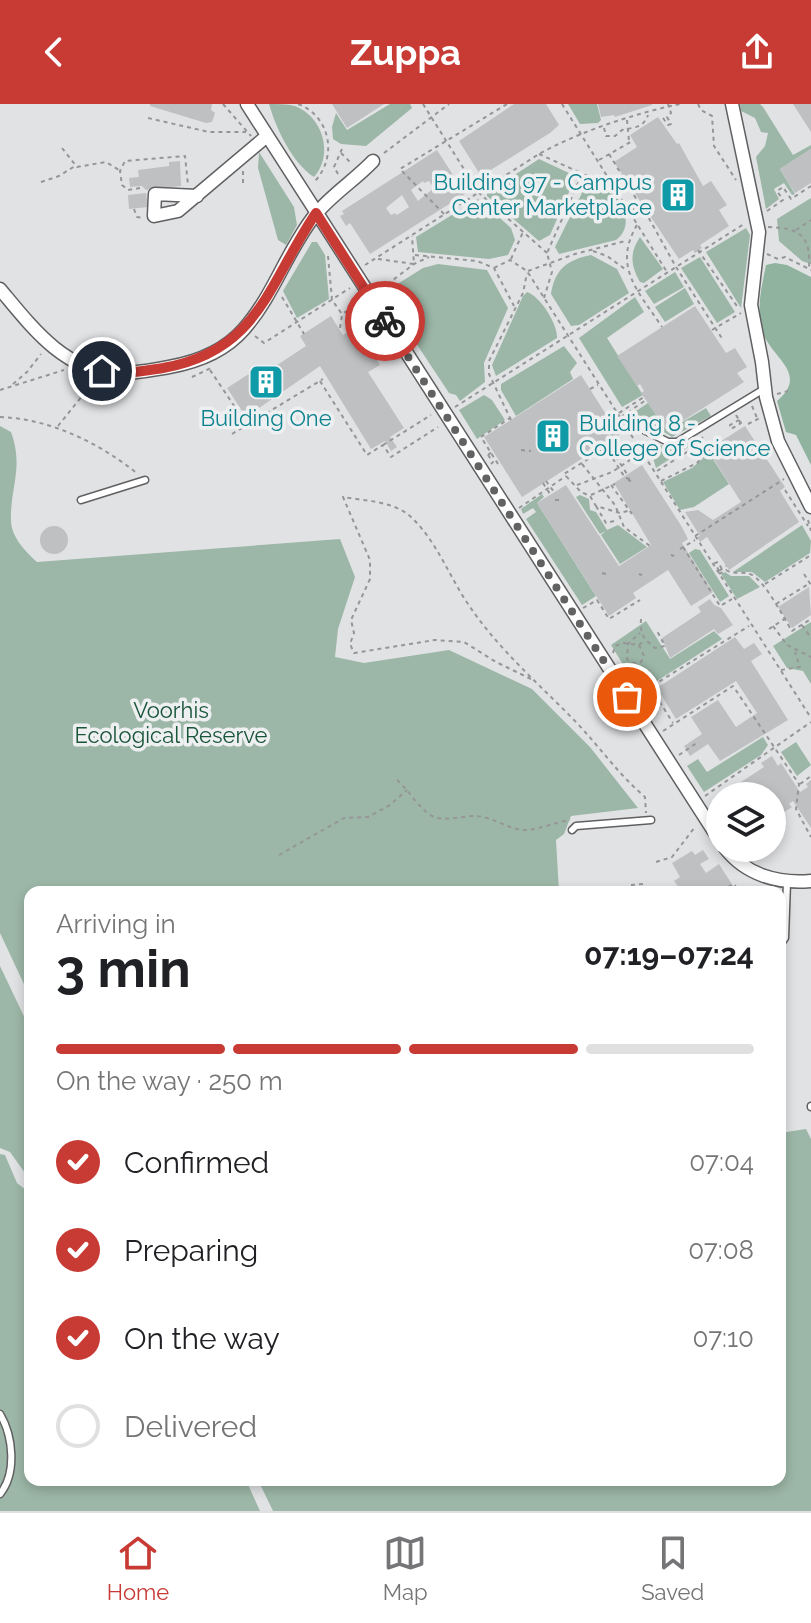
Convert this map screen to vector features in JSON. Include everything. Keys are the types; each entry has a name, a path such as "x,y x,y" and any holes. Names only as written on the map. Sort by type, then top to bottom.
{"street":[{"path":"732,104 759,232 751,305 762,362 778,441 811,507"},
{"path":"242,108 267,136 706,819"},
{"path":"193,192 267,136"},
{"path":"0,289 49,344 81,365 102,371 141,372 187,364 224,346 243,331 316,213 373,161"},
{"path":"742,862 753,871 787,882 811,881"}],"lane":[{"path":"640,428 668,442 677,442 747,399 769,392"},
{"path":"81,500 145,480"},
{"path":"574,828 648,820"},
{"path":"786,910 787,882"},
{"path":"0,1414 7,1426 11,1448 10,1468 0,1494"}],"path":[{"path":"223,104 253,138"},
{"path":"298,104 313,110"},
{"path":"309,104 327,132 329,146 327,162 315,181"},
{"path":"423,104 479,193 547,253 552,272 543,299"},
{"path":"373,161 449,104"},
{"path":"445,215 400,169 507,104"},
{"path":"562,104 667,272"},
{"path":"365,265 539,154 581,133 604,128 625,117 649,114 668,105 680,104"},
{"path":"698,104 701,110 712,116 714,146 739,187"},
{"path":"652,105 654,112"},
{"path":"663,118 668,125 671,124 667,117 671,113 668,105"},
{"path":"230,115 242,108"},
{"path":"636,110 637,116"},
{"path":"604,128 606,136 610,137 628,129 634,131 646,124 649,114"},
{"path":"612,115 612,123"},
{"path":"598,160 631,142 625,117"},
{"path":"148,118 209,132 246,132"},
{"path":"62,148 76,165"},
{"path":"338,174 334,167 342,151 361,174"},
{"path":"539,154 582,174 598,179 609,178"},
{"path":"609,154 723,340"},
{"path":"140,188 128,190 122,185 120,171 125,161 185,156 193,192"},
{"path":"161,159 162,166"},
{"path":"41,182 59,176 76,165 106,162 120,171"},
{"path":"456,179 466,173"},
{"path":"547,253 582,174"},
{"path":"771,209 783,200 777,191 783,187 791,199 811,186"},
{"path":"630,211 641,204"},
{"path":"134,209 137,217 148,218"},
{"path":"454,408 750,220"},
{"path":"765,227 796,230 811,220"},
{"path":"626,270 628,241 638,224"},
{"path":"645,235 655,228"},
{"path":"796,230 808,247 810,270"},
{"path":"494,268 510,260 523,232"},
{"path":"412,235 414,264"},
{"path":"527,271 628,241"},
{"path":"591,250 607,256 626,270 662,327"},
{"path":"699,251 747,320"},
{"path":"766,253 778,259 785,257 810,270"},
{"path":"415,255 477,261 494,268 514,307"},
{"path":"328,256 332,300 342,314 340,328"},
{"path":"379,291 414,264 430,257"},
{"path":"376,258 414,264"},
{"path":"510,260 527,271 720,572 760,644 811,720 704,797"},
{"path":"498,464 481,437 510,419 489,374 489,361 523,293 527,271"},
{"path":"254,335 264,343 350,288"},
{"path":"281,295 304,334"},
{"path":"342,314 360,303"},
{"path":"714,329 746,309"},
{"path":"10,386 27,372 49,344"},
{"path":"192,377 222,361"},
{"path":"0,390 81,365"},
{"path":"210,369 248,426"},
{"path":"57,428 102,371"},
{"path":"232,434 322,380 367,455 432,414"},
{"path":"590,389 600,384"},
{"path":"769,392 788,391"},
{"path":"621,415 645,398"},
{"path":"747,399 763,426"},
{"path":"0,417 57,428 100,447 145,480"},
{"path":"748,424 758,419"},
{"path":"383,445 391,457 439,426"},
{"path":"655,472 698,444 707,433 703,427"},
{"path":"619,447 625,443"},
{"path":"518,508 607,445"},
{"path":"607,445 621,466 628,478 607,445"},
{"path":"660,481 697,463 712,448"},
{"path":"521,450 531,451"},
{"path":"490,465 493,462 488,455 493,451"},
{"path":"574,486 621,466 643,452"},
{"path":"581,463 603,488 629,533 650,546"},
{"path":"566,476 583,494 590,496 606,523 620,520"},
{"path":"733,598 720,606 682,548 781,480"},
{"path":"544,482 550,487 552,493 544,482"},
{"path":"590,496 613,484 630,509 620,513 596,506"},
{"path":"785,490 811,531"},
{"path":"531,679 464,642 435,640 354,653 350,644 354,633 351,620 370,579 370,560 343,497 396,507 411,517 446,563 467,603 499,645 577,723 619,775 645,797 648,820"},
{"path":"763,585 811,555"},
{"path":"720,572 726,566"},
{"path":"720,572 749,574 763,585 792,631 811,619"},
{"path":"775,605 810,584 804,574"},
{"path":"582,609 598,599 609,619 640,600"},
{"path":"769,629 786,618"},
{"path":"641,619 640,633 644,640 655,648 665,646 656,629"},
{"path":"638,695 750,625"},
{"path":"801,625 810,635"},
{"path":"773,626 787,645 811,657"},
{"path":"639,645 644,656 641,662 633,663 627,659 628,644 640,633"},
{"path":"639,645 644,640"},
{"path":"612,654 615,646 639,645"},
{"path":"779,670 800,667 794,654 796,651"},
{"path":"662,732 733,686 799,784 796,809 811,837"},
{"path":"650,687 674,724"},
{"path":"806,711 811,707"},
{"path":"678,756 698,742"},
{"path":"799,784 811,776"},
{"path":"397,780 435,819 474,816 507,823 515,830 531,830 570,820 574,828"},
{"path":"279,855 344,818 368,817 390,805 408,789"},
{"path":"656,862 672,857 695,827"},
{"path":"631,885 643,884"}],"green space":[{"path":"269,104 295,106 313,118 319,127 323,158 314,177 286,144"},
{"path":"390,104 410,104 412,108 366,146 341,144 333,139 336,113 347,130"},
{"path":"568,104 597,104 601,120 580,124"},
{"path":"740,104 760,104 793,155 811,145 811,149 780,169 795,194 792,195 784,183 774,189 779,199 766,209 756,157 765,146 768,133 761,132 755,118 741,111"},
{"path":"259,152 294,207 297,225 286,245 278,240 258,168"},
{"path":"539,159 569,173 573,183 550,235 539,241 487,193"},
{"path":"588,181 606,187 621,203 626,223 623,232 616,240 559,254 555,247"},
{"path":"811,198 811,264 802,261 779,241 777,219"},
{"path":"478,199 511,228 515,240 508,255 489,259 418,252 416,237"},
{"path":"746,228 750,235 741,308 706,252"},
{"path":"640,237 663,269 644,283 640,282 632,260"},
{"path":"312,242 317,242 325,255 329,299 297,318 283,291"},
{"path":"591,255 617,269 629,293 579,325 571,326 551,294 553,285 564,267"},
{"path":"700,257 735,312 717,323 681,268"},
{"path":"438,264 487,270 508,308 484,363 485,382 460,401 456,395 449,393 383,293 423,268"},
{"path":"766,265 787,265 811,277 811,465 796,435 786,432 777,401 786,391 789,373 766,339 760,321 760,297"},
{"path":"675,272 684,287 654,304 645,291"},
{"path":"685,288 694,304 665,322 655,307"},
{"path":"527,292 547,311 555,325 557,338 496,376 492,365"},
{"path":"635,297 644,312 607,338 643,395 622,407 579,338"},
{"path":"564,346 577,363 570,372 573,379 516,416 501,390 501,384"},
{"path":"484,395 492,400 505,420 477,439 459,410"},
{"path":"648,403 667,431 706,408 711,416 672,437 648,422 635,422 630,415"},
{"name":"Voorhis Ecological Reserve","path":"0,426 11,432 15,445 16,477 11,508 13,532 37,562 340,539 355,577 338,629 335,657 364,663 449,650 532,689 590,747 638,808 571,816 564,834 556,840 559,886 24,886 24,984 0,933"},
{"path":"691,441 693,444 656,468 649,444 676,447"},
{"path":"709,453 729,484 694,507 680,510 663,482 692,468"},
{"path":"542,494 544,497 537,503 596,596 582,605 526,519 536,512 533,508 523,514 521,509"},
{"path":"580,495 589,499 590,510 596,512 607,530 618,525 647,547 620,564 601,535 606,531 600,534 576,497"},
{"path":"802,525 811,541 810,553 765,582 752,572 733,572"},
{"path":"700,550 729,596 720,602 689,553"},
{"path":"725,572 731,576 749,576 760,587 737,599 721,574"},
{"path":"646,621 670,659 714,631 722,639 640,692 611,645"},
{"path":"811,622 811,684 803,671 787,668 773,646"},
{"path":"763,737 768,745 761,755 719,782 706,782 704,792 687,766 698,759 707,772"},
{"path":"796,742 811,765 797,776 781,752"},
{"path":"0,966 24,1016 24,1172 10,1152 0,1148"},
{"path":"806,1129 811,1139 811,1511 273,1511 261,1486 786,1486 786,1132"},
{"path":"0,1154 5,1155 17,1183 24,1188 24,1486 249,1486 260,1511 0,1511"}],"building":[{"path":"150,104 212,104 211,110 215,113 212,122 206,123"},
{"path":"332,104 384,104 347,128"},
{"path":"514,104 546,104 559,125 481,176 459,141"},
{"path":"598,104 652,105 615,117 601,117"},
{"path":"793,104 811,104 811,132"},
{"name":"Building 97 - Campus Center Marketplace","path":"658,117 679,143 703,186 711,181 727,205 719,210 729,226 700,245 702,248 695,253 693,250 679,259 614,162 637,147 630,135"},
{"path":"811,149 811,183 795,193 780,169"},
{"path":"437,150 457,181 461,178 467,188 463,190 465,194 370,254 350,223 346,226 340,216 344,214 342,211","holes":["423,181 429,181 434,188 418,201 411,190","402,195 409,207 397,215 391,215 386,208"]},
{"path":"180,161 181,186 146,190 142,186 130,187 129,178 139,177 138,170 169,166 169,162"},
{"path":"146,193 148,207 129,209 128,195"},
{"path":"695,306 726,353 735,348 747,367 737,373 744,382 667,431 641,393 644,391 640,384 637,386 617,356"},
{"name":"Building One","path":"331,316 343,335 356,327 380,365 368,372 404,428 390,437 397,447 391,451 385,441 371,449 320,366 246,417 227,388 255,370 259,377 306,346 300,336"},
{"name":"Building 8 - College of Science","path":"581,375 619,435 522,497 484,437"},
{"path":"745,426 785,487 780,491 799,522 729,570 707,537 700,542 697,537 700,536 685,512 698,510 713,520 741,502 709,452"},
{"path":"642,465 682,527 688,539 682,543 713,592 691,606 668,570 633,593 636,598 609,616 537,503 566,485 619,566 651,545 614,483"},
{"path":"54,526 64,530 68,540 64,550 54,554 44,550 40,540 44,530"},
{"path":"809,587 811,615 792,628 778,607"},
{"path":"710,599 733,625 718,634 714,629 670,658 662,638 701,612 698,607"},
{"path":"735,637 744,649 754,643 762,654 751,661 788,720 720,761 708,744 690,756 684,746 702,734 691,717 718,700 736,727 757,713 736,681 676,719 657,688"},
{"path":"772,756 778,766 781,763 800,792 808,787 806,784 811,780 811,828 793,801 789,804 792,807 786,811 786,782 741,782 764,767 761,763"},
{"path":"703,850 706,861 700,864 706,873 719,864 733,886 678,886 674,881 680,877 672,863 692,851 695,855"}],"way so far":[{"path":"385,321 627,697"}],"place":[{"name":"Building 97 - Campus Center Marketplace","path":"678,195"},
{"name":"Building One","path":"266,382"},
{"name":"Building 8 - College of Science","path":"553,436"}],"route":[{"path":"102,371 141,372 187,364 224,346 243,331 258,311 316,213 385,321"}]}
